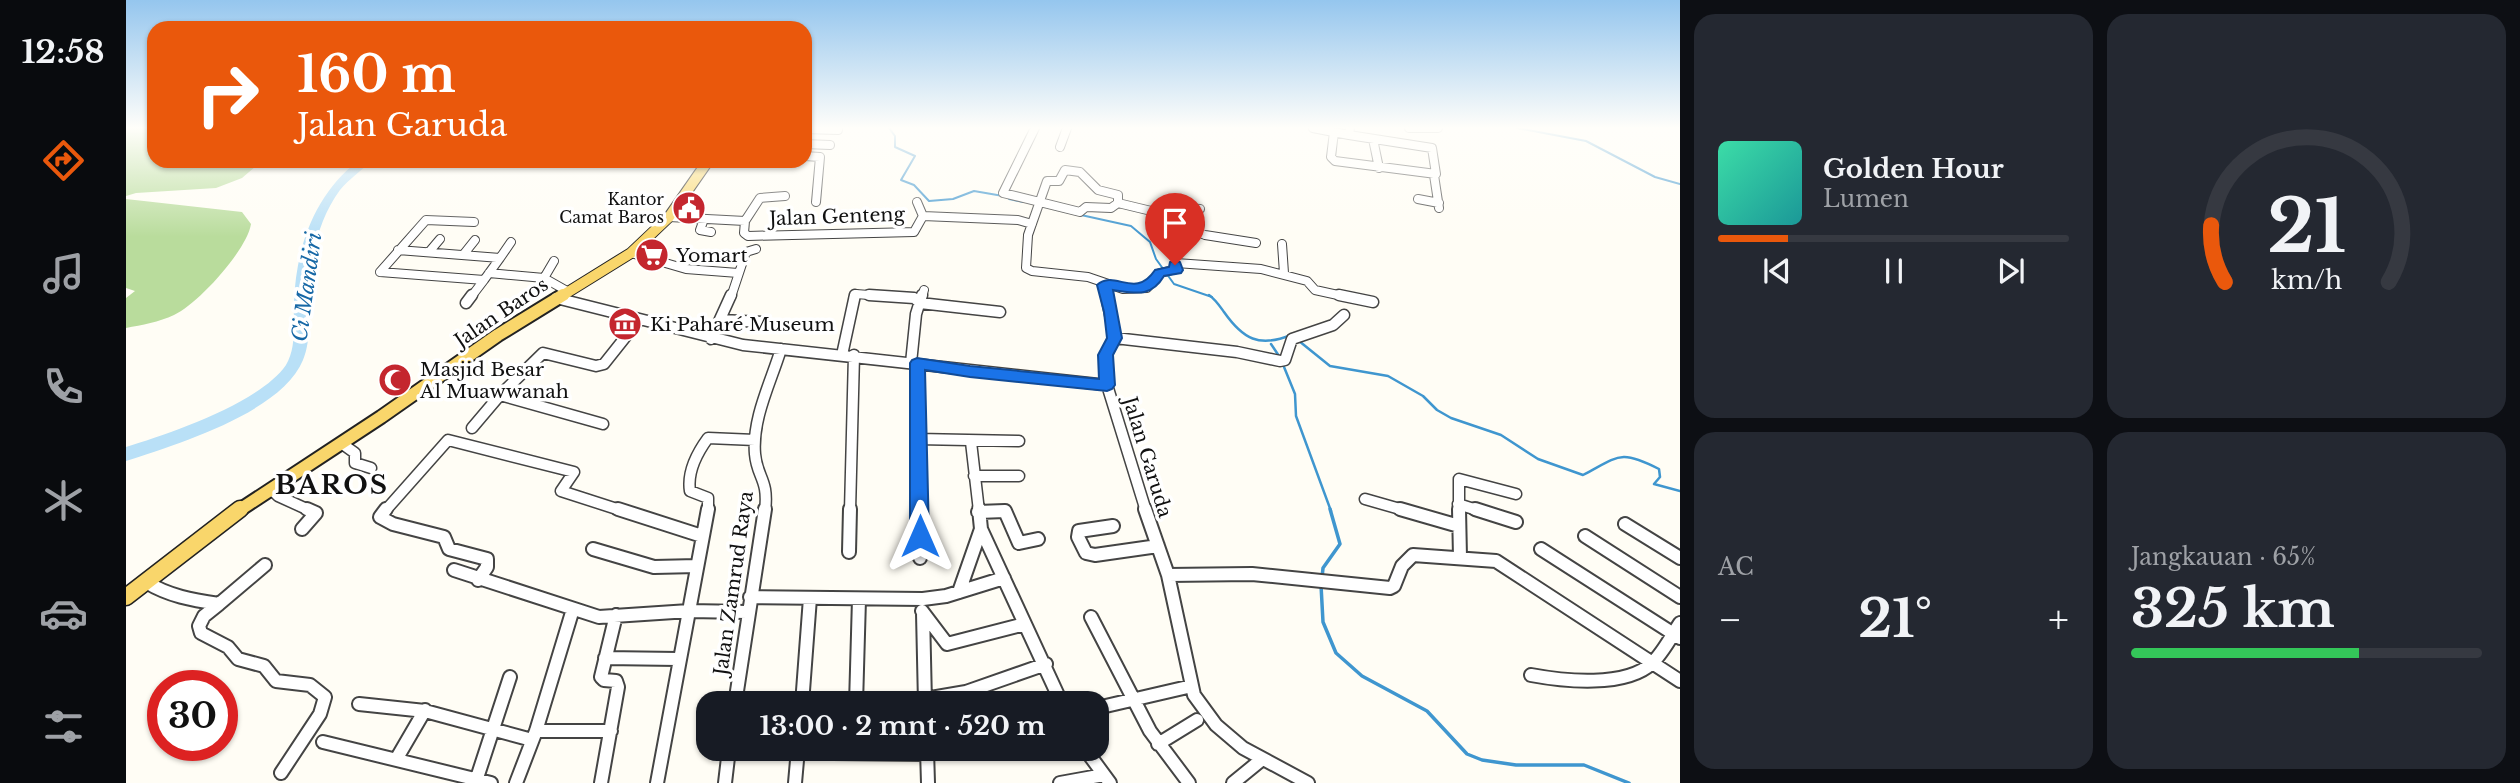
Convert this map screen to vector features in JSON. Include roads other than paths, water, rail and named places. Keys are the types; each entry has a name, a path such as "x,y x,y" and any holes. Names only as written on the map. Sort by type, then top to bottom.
{"main road":[{"name":"Jalan Baros","path":"126,597 230,516 561,295 631,253 669,218 703,168"}],"street":[{"path":"816,202 819,165"},
{"path":"1017,165 1003,193 1080,212 1086,207 1111,208 1118,203 1199,223 1198,231 1205,235 1255,243"},
{"path":"1353,165 1434,175"},
{"path":"1418,199 1439,205 1435,165"},
{"path":"1118,203 1118,195 1098,190 1084,174 1072,169 1065,170 1059,181 1046,181 1026,249 1027,270 1087,277 1104,285 1142,289 1152,285 1163,272 1177,270 1175,263 1186,262 1284,273 1307,281 1315,290 1373,302"},
{"path":"745,221 760,198 785,197"},
{"path":"917,202 923,216"},
{"path":"1186,220 1188,208 1200,209"},
{"name":"Jalan Genteng","path":"669,218 745,221 744,234 748,236 914,232 923,216 1014,220 1032,224"},
{"path":"704,219 700,230 711,232"},
{"path":"474,222 426,220 380,272 544,278 554,261"},
{"path":"429,253 440,239"},
{"path":"463,255 475,240"},
{"path":"466,303 511,242"},
{"path":"1282,244 1284,273"},
{"path":"711,339 722,320 746,252 755,249"},
{"path":"398,250 500,258"},
{"path":"631,253 686,269 738,273"},
{"name":"Jalan Garuda","path":"544,278 561,295 711,339 970,372 1107,385 1126,453 1168,575 1192,686 1200,705 1216,725 1261,760 1308,783"},
{"path":"1104,285 1112,312 1115,338 1105,355 1107,385"},
{"path":"920,558 914,363 916,314 924,290"},
{"path":"849,552 848,355 855,295 914,298 920,303 1000,312"},
{"path":"1115,338 1237,352 1278,361 1285,360 1296,337 1333,325 1344,315"},
{"path":"472,428 500,395 543,353 597,366 604,364 639,320"},
{"path":"722,320 762,323"},
{"name":"Jalan Zamrud Raya","path":"737,691 767,483 755,460 755,440 781,349"},
{"path":"500,395 603,424"},
{"path":"657,783 709,500 690,491 688,485 704,442 714,437 755,440"},
{"path":"918,439 1020,441"},
{"path":"478,580 487,567 487,559 449,549 444,537 393,524 380,517 405,484 448,440 574,472 561,491 702,536"},
{"path":"971,442 981,529 1057,691"},
{"path":"341,443 355,453 355,463 371,468"},
{"path":"974,476 1019,476"},
{"path":"1460,557 1459,479 1516,494"},
{"path":"271,489 278,496 316,513 302,530"},
{"path":"1365,499 1459,526"},
{"path":"1458,504 1516,522"},
{"path":"978,512 1005,511 1018,543 1038,539"},
{"path":"1625,524 1680,558"},
{"path":"1113,526 1079,531 1078,537 1086,553 1095,555 1158,546"},
{"path":"959,592 981,529"},
{"path":"1585,536 1680,597"},
{"path":"593,549 654,567 697,566"},
{"path":"1531,675 1567,681 1596,680 1651,664 1678,631 1541,549"},
{"path":"1168,575 1252,574 1390,588 1394,586 1406,561 1413,555 1496,561 1680,681"},
{"path":"265,565 219,604 199,626 201,633 228,647 238,659 264,666 276,681 310,685 326,697 320,715 281,773"},
{"path":"454,570 478,580 599,617 689,611 747,612"},
{"path":"750,597 859,599 923,605 1004,578"},
{"path":"146,582 170,594 219,604"},
{"path":"803,691 810,598"},
{"path":"856,691 859,599"},
{"path":"923,605 947,644 1025,624"},
{"path":"923,605 925,691"},
{"path":"516,783 534,736 573,610"},
{"path":"601,783 618,687 616,681 601,678 616,615"},
{"path":"1091,617 1158,744 1189,783"},
{"path":"605,658 678,659"},
{"path":"969,691 1046,664"},
{"path":"323,742 397,758 484,782 491,731 510,677"},
{"path":"1109,705 1192,686"},
{"path":"359,704 391,704 425,710 491,731 534,736 611,731"},
{"path":"397,758 425,710"},
{"path":"1158,744 1197,720"},
{"path":"1233,783 1261,760"},
{"path":"725,783 728,761"},
{"path":"795,783 797,761"},
{"path":"927,761 928,783"},
{"path":"1094,761 1107,779"},
{"path":"1060,783 1107,779"}],"waterway":[{"path":"910,165 901,180 914,185 929,201 953,199 974,191 1003,196"},
{"path":"1631,165 1655,177 1680,184"},
{"name":"Ci Mandiri","path":"126,454 166,441 240,408 262,395 291,369 300,345 302,281 316,222 335,188 356,168"},
{"path":"1009,199 1023,202"},
{"path":"1081,215 1131,226 1150,242 1156,259 1174,284 1211,297"},
{"path":"1211,297 1245,335 1261,341 1291,335"},
{"path":"1299,341 1330,366 1388,376 1423,396 1437,410 1451,418 1501,435 1538,459 1583,475 1613,459 1636,459 1659,469 1660,477 1654,484 1680,491"},
{"path":"1271,344 1279,356"},
{"path":"1282,362 1295,394 1296,416 1331,511"},
{"path":"1322,578 1323,568 1340,544 1330,509"},
{"path":"1321,585 1323,622 1336,653 1362,676 1427,711 1467,754 1482,760 1516,765 1584,765 1629,783"}],"place":[{"name":"Kantor Camat Baros","path":"689,208"},
{"name":"Yomart","path":"652,255"},
{"name":"Ki Paharé Museum","path":"625,324"},
{"name":"Masjid Besar Al Muawwanah","path":"395,380"}],"district":[{"name":"BAROS","path":"332,485"}]}
